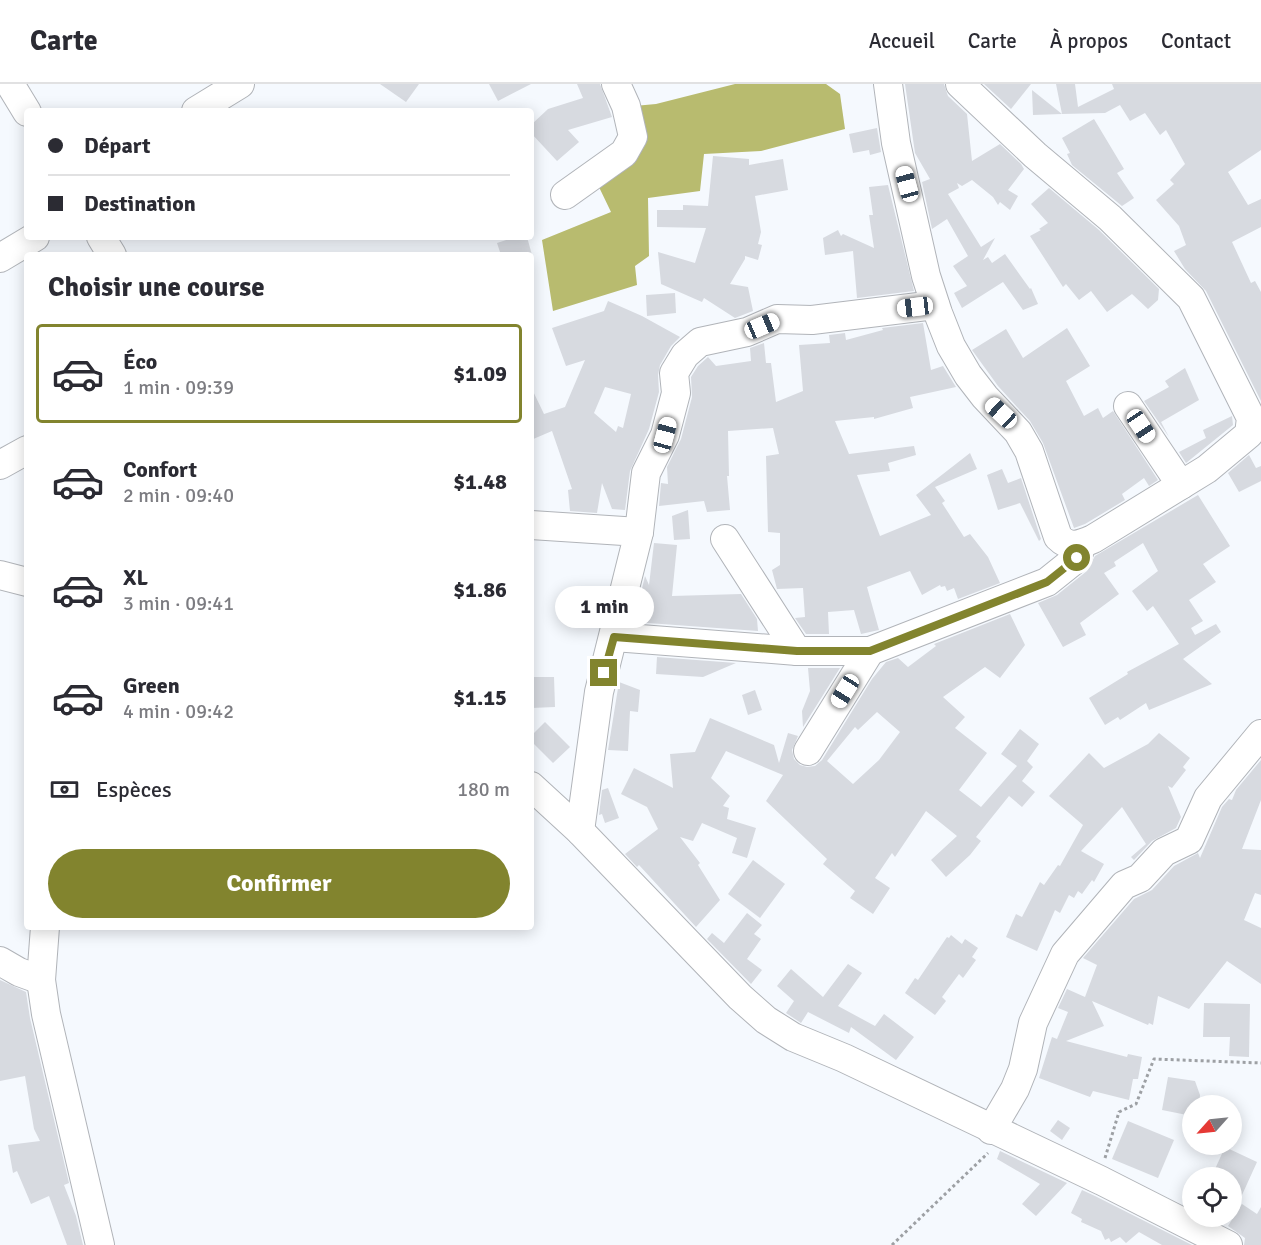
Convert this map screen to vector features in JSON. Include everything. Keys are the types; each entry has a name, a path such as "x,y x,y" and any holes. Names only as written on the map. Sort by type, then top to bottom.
{"street":[{"path":"10,84 25,108"},
{"path":"201,108 240,84"},
{"path":"565,195 624,153 633,137 626,106 616,84"},
{"path":"888,84 896,143 926,276 951,346 985,397 1018,432 1029,451 1058,537 1071,546 1082,544 1181,485 1250,440 1251,418 1191,298 1110,218 1035,155 960,84"},
{"path":"0,258 30,240"},
{"path":"580,831 599,692 639,532 646,473 665,435 676,393 674,373 686,355 700,342 747,332 777,319 812,320 935,305"},
{"path":"1128,406 1181,485"},
{"path":"0,465 24,452"},
{"path":"534,525 639,532"},
{"path":"725,539 797,651"},
{"path":"614,637 797,651 870,651 1047,582 1077,558 1082,544"},
{"path":"0,575 24,581"},
{"path":"808,751 870,651"},
{"path":"998,1133 1023,1069 1033,1023 1065,954 1124,885 1140,878 1164,852 1189,840 1208,798 1261,734"},
{"path":"534,789 580,831 740,997 766,1020 793,1037 844,1058 1098,1179 1228,1245"},
{"path":"45,930 40,980 60,1080 100,1245"},
{"path":"0,961 40,980"}],"path":[{"path":"1098,1179 1119,1112 1136,1104 1154,1059 1261,1063"},
{"path":"892,1245 998,1133"}],"green space":[{"path":"735,84 826,84 840,94 845,129 761,151 704,154 700,191 648,198 649,256 635,266 637,285 553,311 542,240 611,212 598,185 634,106 656,104"}],"building":[{"path":"380,84 419,84 406,102"},
{"path":"489,84 531,84 498,101"},
{"path":"577,84 600,84 612,117 568,130 579,142 557,161 534,136 534,122 548,109 583,98"},
{"path":"905,84 944,84 948,96 967,114 972,161 1000,144 1021,164 1024,169 1008,190 1018,196 1010,210 1000,202 998,205 993,197 972,180 962,186 957,183 959,188 948,194 981,247 995,238 983,260 988,257 992,263 1005,254 1031,288 1038,304 1023,310 1003,282 962,308 954,293 967,286 953,266 968,256 947,219 932,229 922,182 930,179 915,153"},
{"path":"984,84 1031,84 1011,109"},
{"path":"1056,84 1075,84 1078,107 1114,89 1112,84 1261,84 1261,150 1228,172 1248,205 1261,199 1261,227 1232,242 1251,283 1255,281 1261,292 1261,401 1206,291 1185,269 1174,251 1186,245 1179,226 1156,200 1174,184 1170,180 1185,164 1166,130 1160,135 1145,113 1130,121 1120,105 1105,113 1062,114"},
{"path":"1032,90 1062,114 1033,115"},
{"path":"1094,119 1124,169 1117,173 1134,198 1122,206 1072,165 1067,154 1070,153 1062,138"},
{"path":"877,128 881,152 870,155 869,150 853,153 849,134"},
{"path":"713,156 749,159 749,165 783,159 788,190 755,196 761,232 758,244 762,245 758,260 745,256 730,284 748,287 753,311 735,318 704,298 702,302 661,284 658,252 695,263 706,228 657,227 657,210 683,210 683,205 708,206"},
{"path":"888,185 914,291 857,298 853,251 825,255 823,238 838,230 841,236 843,234 874,248 869,215 873,215 869,187"},
{"path":"1049,188 1099,230 1159,289 1158,300 1148,309 1132,294 1107,312 1091,291 1079,300 1066,284 1063,287 1030,236 1048,223 1031,204"},
{"path":"506,240 528,240 531,252 500,252 497,243"},
{"path":"675,293 676,313 647,316 646,295"},
{"path":"608,301 680,337 671,346 660,365 659,392 649,429 630,471 625,510 612,509 602,483 597,513 570,511 568,490 572,489 552,431 534,439 534,393 544,414 565,407 585,360 566,366 552,328 604,311","holes":["605,387 631,394 623,428 618,426 616,432 594,413"]},
{"path":"923,323 931,370 943,366 956,387 910,397 913,408 874,419 874,417 835,421 849,454 914,446 916,455 888,463 890,471 857,475 880,536 931,515 916,495 970,453 977,469 935,487 945,501 942,503 964,537 970,534 988,557 1000,583 958,599 954,588 947,591 945,586 940,585 922,595 910,571 867,587 879,630 861,634 854,610 828,612 829,634 806,634 795,618 805,617 803,588 777,589 772,570 780,565 780,533 768,532 766,456 779,454 773,428 728,431 729,476 727,476 730,510 707,512 704,501 659,506 661,483 668,484 667,467 681,439 692,397 691,377 708,357 716,366 751,361 750,348 764,343 766,363 771,363 776,402 803,391 799,345 830,343 829,335 845,333 846,340 883,330 882,328"},
{"path":"1067,328 1090,366 1066,381 1084,416 1098,408 1103,418 1113,411 1158,480 1149,486 1144,478 1122,494 1125,500 1074,528 1043,443 1030,421 998,386 972,350 1006,329 1023,358"},
{"path":"1185,368 1199,400 1161,422 1169,437 1144,401 1169,387 1165,381"},
{"path":"1232,416 1233,425 1186,463 1179,452 1206,438 1203,430"},
{"path":"1249,455 1256,468 1261,466 1261,481 1239,492 1228,473"},
{"path":"1002,469 1008,483 1021,478 1041,539 1039,541 1020,503 998,510 987,475"},
{"path":"1198,495 1230,546 1203,564 1216,582 1189,600 1203,621 1191,628 1195,635 1216,624 1221,632 1183,659 1212,684 1149,710 1146,703 1120,720 1118,717 1105,725 1089,698 1128,674 1127,672 1179,644 1153,606 1147,611 1132,591 1158,571 1143,543 1114,562 1116,566 1104,573 1119,594 1080,623 1086,635 1063,647 1038,603 1057,595 1087,571 1095,556"},
{"path":"688,510 690,539 674,540 672,516"},
{"path":"654,543 677,545 672,596 741,594 757,619 758,631 634,622 645,576 649,585"},
{"path":"1010,614 1025,645 1000,678 985,667 943,697 965,717 955,728 987,753 959,790 981,807 1017,766 1001,754 1020,729 1039,744 1027,761 1033,767 1022,781 1035,792 1022,807 1009,796 976,837 981,841 970,855 946,877 931,860 957,836 926,811 895,857 892,853 875,878 890,888 873,914 850,898 855,891 823,864 827,859 766,801 783,775 726,751 711,778 730,796 723,806 729,808 727,819 756,828 747,858 732,853 737,838 702,823 693,841 680,837 700,863 698,865 720,900 696,927 639,865 637,867 625,854 658,829 647,807 621,794 634,768 673,788 670,754 695,752 710,718 774,745 779,763 788,733 798,736 792,750 794,759 800,765 815,766 822,760 872,679 886,662 898,658 908,667 936,646 934,644","holes":["877,712 900,732 879,760 853,784 827,761 855,727 858,730"]},
{"path":"657,657 736,663 703,677 656,674"},
{"path":"808,668 840,668 803,727 802,711 810,691"},
{"path":"534,677 554,677 555,707 534,708"},
{"path":"619,682 640,690 638,712 630,711 628,751 608,750"},
{"path":"755,690 762,710 748,715 742,695"},
{"path":"545,722 570,747 553,763 534,744 534,733"},
{"path":"1159,733 1190,758 1183,767 1186,770 1172,788 1168,786 1181,817 1176,828 1152,841 1134,860 1131,857 1146,844 1122,807 1081,851 1104,864 1094,882 1092,880 1082,894 1078,891 1074,898 1069,895 1060,913 1055,910 1037,951 1006,937 1016,914 1022,917 1040,882 1044,885 1058,865 1060,866 1083,825 1049,796 1089,753 1104,768 1148,744"},
{"path":"1261,760 1261,800 1242,849 1261,850 1261,895 1255,893 1244,920 1261,928 1261,984 1227,961 1189,1009 1158,996 1153,1025 1149,1023 1148,1025 1092,1001 1104,1026 1066,1041 1127,1057 1128,1054 1142,1057 1138,1079 1133,1079 1129,1100 1093,1091 1090,1097 1039,1078 1052,1037 1057,1039 1068,1012 1058,1008 1067,989 1085,997 1097,965 1083,958 1134,899 1152,890 1174,866 1198,853 1200,858 1222,807 1229,799 1232,800 1236,790"},
{"path":"608,788 619,818 605,823 602,814 599,815 602,790"},
{"path":"753,860 785,884 760,918 728,894"},
{"path":"747,913 762,925 754,934 761,939 747,959 762,970 751,984 707,939 712,933 724,943"},
{"path":"951,935 962,944 965,939 978,948 972,957 976,960 963,978 959,974 942,997 946,1001 935,1015 905,993 915,978 918,980 947,937"},
{"path":"848,964 862,973 838,1006 875,1026 884,1014 914,1037 896,1060 851,1027 849,1033 808,1012 801,1023 786,1013 794,1001 777,986 791,969 823,997"},
{"path":"0,980 26,992 30,1018 69,1183 64,1185 76,1216 83,1245 67,1245 49,1196 31,1204 17,1171 13,1173 8,1145 40,1141 34,1129 25,1076 0,1081"},
{"path":"1204,1003 1250,1004 1249,1057 1229,1056 1230,1037 1203,1037"},
{"path":"1168,1077 1195,1081 1200,1095 1182,1095 1182,1114 1162,1110"},
{"path":"1058,1120 1070,1128 1062,1140 1050,1131"},
{"path":"1128,1121 1174,1140 1158,1178 1112,1159"},
{"path":"1000,1151 1067,1183 1036,1216 1022,1204 1040,1184 997,1159"},
{"path":"1221,1155 1242,1155 1257,1162 1242,1195 1242,1167 1216,1167"},
{"path":"1082,1190 1192,1245 1162,1245 1139,1232 1126,1243 1120,1237 1111,1242 1109,1238 1105,1240 1101,1231 1081,1222 1082,1219 1071,1213"},
{"path":"1242,1204 1257,1214 1261,1207 1261,1245 1244,1245 1245,1238 1229,1227 1242,1227"}],"route":[{"path":"604,673 614,637 797,651 870,651 1047,582 1077,558"}]}
